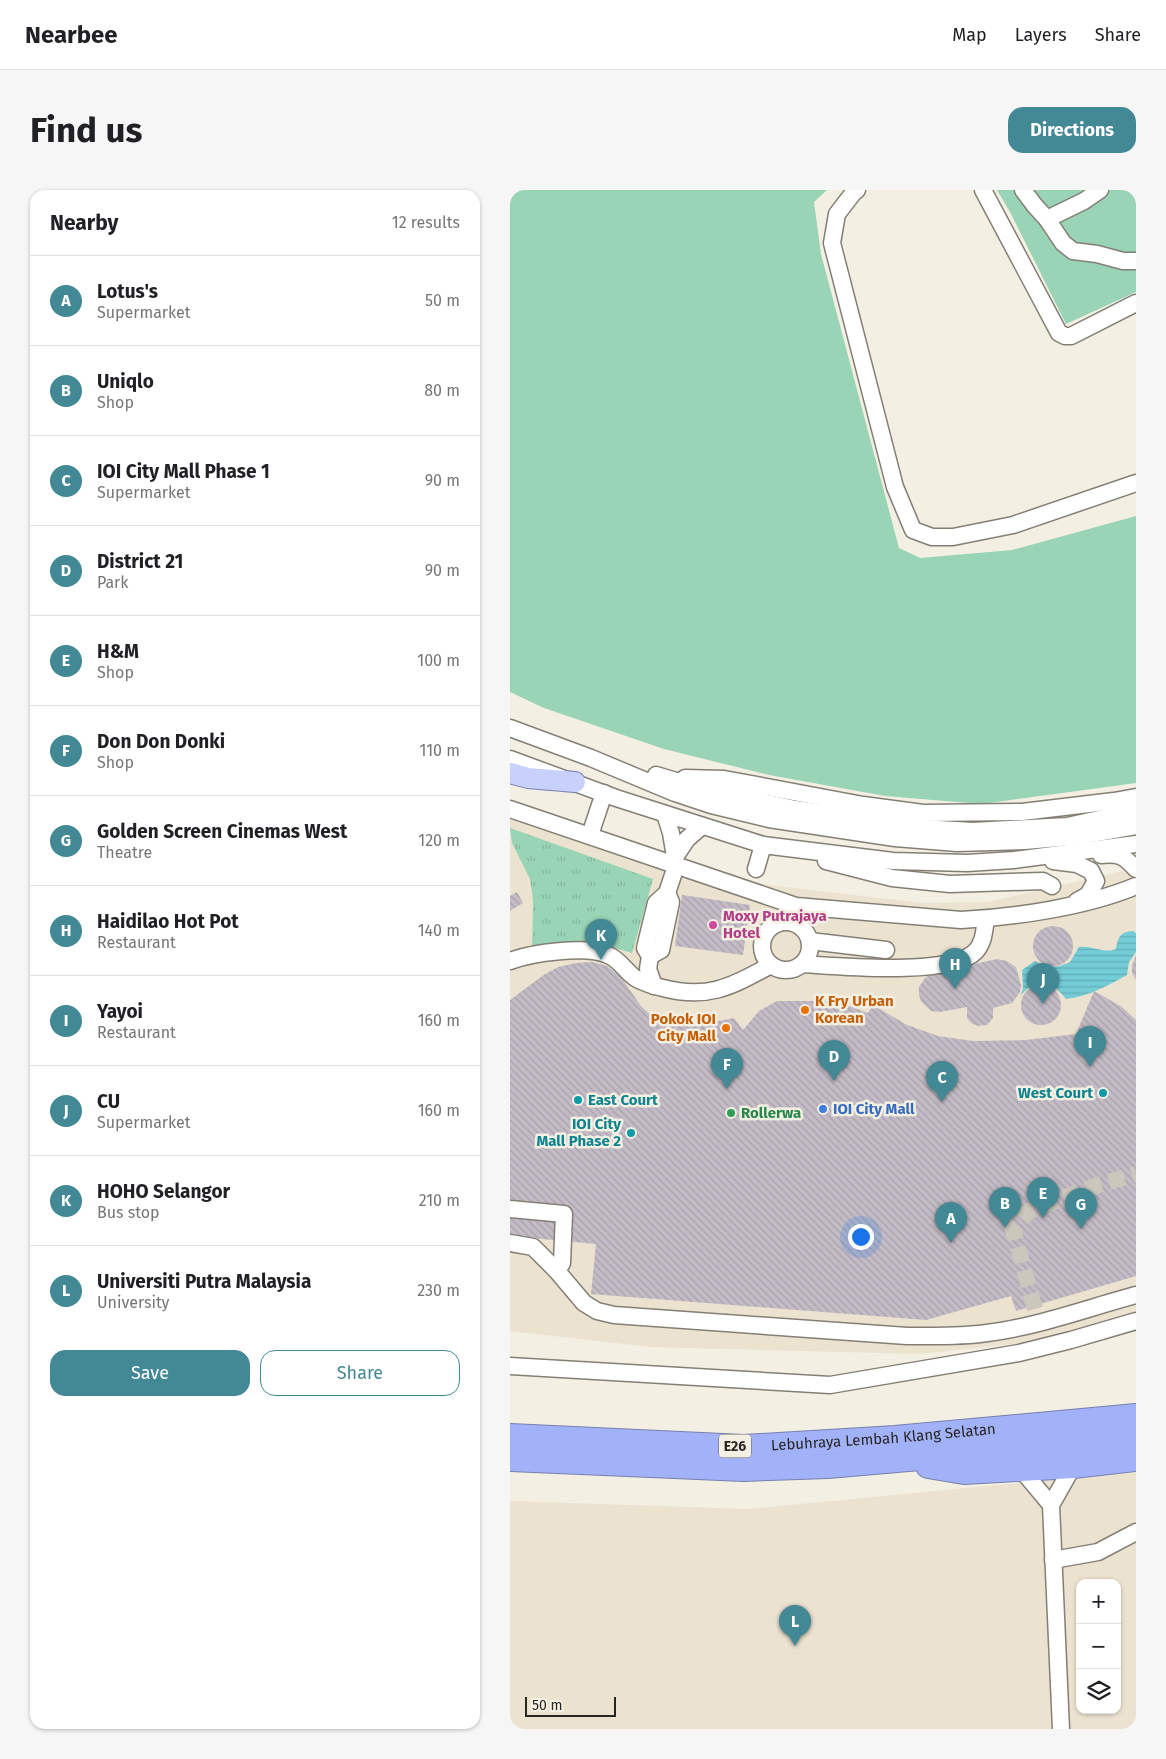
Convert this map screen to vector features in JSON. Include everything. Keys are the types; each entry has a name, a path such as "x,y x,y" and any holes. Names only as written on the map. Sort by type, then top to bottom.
{"highway":[{"path":"961,1432 1017,1417 1136,1399"},
{"name":"Lebuhraya Lembah Klang Selatan","path":"510,1458 744,1469 828,1466 897,1460 1057,1435 1136,1416"},
{"name":"Lebuhraya Lembah Klang Selatan","path":"510,1436 744,1446 961,1432 1136,1439"},
{"path":"897,1460 964,1472 1073,1466 1136,1459"}],"main road":[{"path":"510,773 528,778 575,782"}],"street":[{"path":"858,190 854,192 837,214 832,243 895,487 913,530 932,537 953,537 1013,525 1136,483"},
{"path":"983,190 1059,333 1071,336 1136,303"},
{"path":"1023,190 1047,219 1063,243 1073,251 1097,254 1123,261 1136,261"},
{"path":"1047,219 1084,201 1100,190"},
{"path":"510,728 591,758 675,793 727,809 769,819 895,838 957,842 1025,842 1081,836 1136,826"},
{"path":"591,758 703,789 795,809 921,828 973,831 1067,826 1136,811"},
{"path":"510,759 702,826 763,845 892,878 950,884 1043,881 1052,886"},
{"path":"665,778 724,779 863,806 922,813 1022,812 1114,802 1136,797"},
{"path":"590,835 604,793"},
{"path":"510,809 800,907 961,920 986,919 1070,905 1117,894 1136,886"},
{"path":"665,814 671,833 675,857 687,839 702,826"},
{"path":"763,845 893,861 967,863 1014,860 1136,844"},
{"path":"756,869 763,845"},
{"path":"1014,860 1060,861 1114,854 1126,858 1136,869"},
{"path":"1060,861 1077,864 1091,871 1096,881 1088,895 1070,905"},
{"path":"654,986 648,969 650,956 662,950 671,902 667,893 676,866"},
{"path":"795,923 800,907"},
{"path":"802,964 915,968 954,961 968,957 982,942 986,919"},
{"path":"788,921 795,923 802,927 807,934 810,946 808,958 795,969 779,969 766,960 763,952 763,937 773,925 788,921"},
{"path":"810,946 885,954"},
{"path":"510,961 528,956 569,950 598,952 608,954 621,963 637,979 677,992 710,992 734,985 771,965"},
{"path":"510,1209 564,1214 562,1263 556,1271"},
{"path":"510,1243 533,1247 584,1303 597,1312 614,1315 906,1336 952,1336 988,1333 1037,1316 1136,1295"},
{"path":"510,1366 830,1385 1019,1353 1136,1322"},
{"path":"1061,1729 1051,1504 1073,1466"},
{"path":"1021,1469 1051,1504"},
{"path":"1053,1560 1098,1552 1136,1532"}],"shaded area":[{"name":"IOI City Mall","path":"510,803 759,884 922,903 988,902 1136,868 1136,1314 1091,1327 1015,1344 920,1354 651,1347 510,1331"},
{"path":"1136,1473 1136,1729 510,1729 510,1501 748,1509"}],"green space":[{"path":"510,190 827,190 814,202 821,254 899,548 920,558 1012,550 1136,516 1136,783 981,804 885,796 769,775 664,749 544,708 510,692"},
{"path":"997,190 1136,190 1136,292 1066,324"},
{"path":"510,828 653,879 632,953 591,941 532,951 533,900 530,879 512,843"}],"water":[{"path":"1133,931 1136,933 1136,952 1129,962 1127,975 1113,983 1074,998 1066,999 1050,984 1044,983 1033,985 1021,995 1023,988 1022,970 1035,961 1048,966 1061,966 1070,962 1079,947 1107,951 1116,949 1120,936"}],"building":[{"path":"517,892 523,903 510,911 510,896"},
{"name":"Moxy Putrajaya Hotel","path":"682,895 750,905 743,955 675,946"},
{"path":"1057,926 1064,929 1070,935 1073,946 1072,954 1064,963 1057,966 1049,966 1042,963 1034,954 1033,942 1036,935 1045,927"},
{"path":"1136,955 1136,980 1132,973 1132,966"},
{"path":"997,959 1007,961 1016,967 1021,985 1020,992 1012,1003 993,1008 993,1018 987,1025 978,1026 971,1023 967,1018 967,1007 940,1012 931,1011 921,1001 919,987 925,978 932,973"},
{"name":"IOI City Mall","path":"592,962 607,966 620,976 641,1006 658,1022 676,1026 703,1024 734,1018 743,1030 759,1011 777,1001 821,1001 847,1005 868,1013 873,1005 907,1025 938,1036 973,1041 1026,1040 1076,1034 1094,991 1122,1007 1136,1020 1136,1276 1016,1311 1011,1296 926,1320 591,1294 596,1244 510,1236 510,1000 545,974 558,967"},
{"path":"1045,985 1052,988 1058,994 1061,1005 1060,1013 1052,1022 1045,1025 1037,1025 1030,1022 1022,1013 1021,1001 1024,994 1033,986"}],"tunnel":[{"path":"1035,1309 1013,1230 1029,1211 1095,1186 1136,1174"}],"place":[{"name":"Moxy Putrajaya Hotel","path":"713,925"},
{"name":"HOHO Selangor","path":"601,960"},
{"name":"Haidilao Hot Pot","path":"955,989"},
{"name":"CU","path":"1043,1004"},
{"name":"K Fry Urban Korean","path":"805,1010"},
{"name":"Pokok IOI City Mall","path":"726,1028"},
{"name":"Yayoi","path":"1090,1067"},
{"name":"District 21","path":"834,1081"},
{"name":"Don Don Donki","path":"727,1089"},
{"name":"West Court","path":"1103,1093"},
{"name":"East Court","path":"578,1100"},
{"name":"IOI City Mall Phase 1","path":"942,1102"},
{"name":"IOI City Mall","path":"823,1109"},
{"name":"Rollerwa","path":"731,1113"},
{"name":"IOI City Mall Phase 2","path":"631,1133"},
{"name":"H&M","path":"1043,1218"},
{"name":"Uniqlo","path":"1005,1228"},
{"name":"Golden Screen Cinemas West","path":"1081,1229"},
{"name":"Lotus's","path":"951,1243"},
{"name":"Universiti Putra Malaysia","path":"795,1646"}]}
